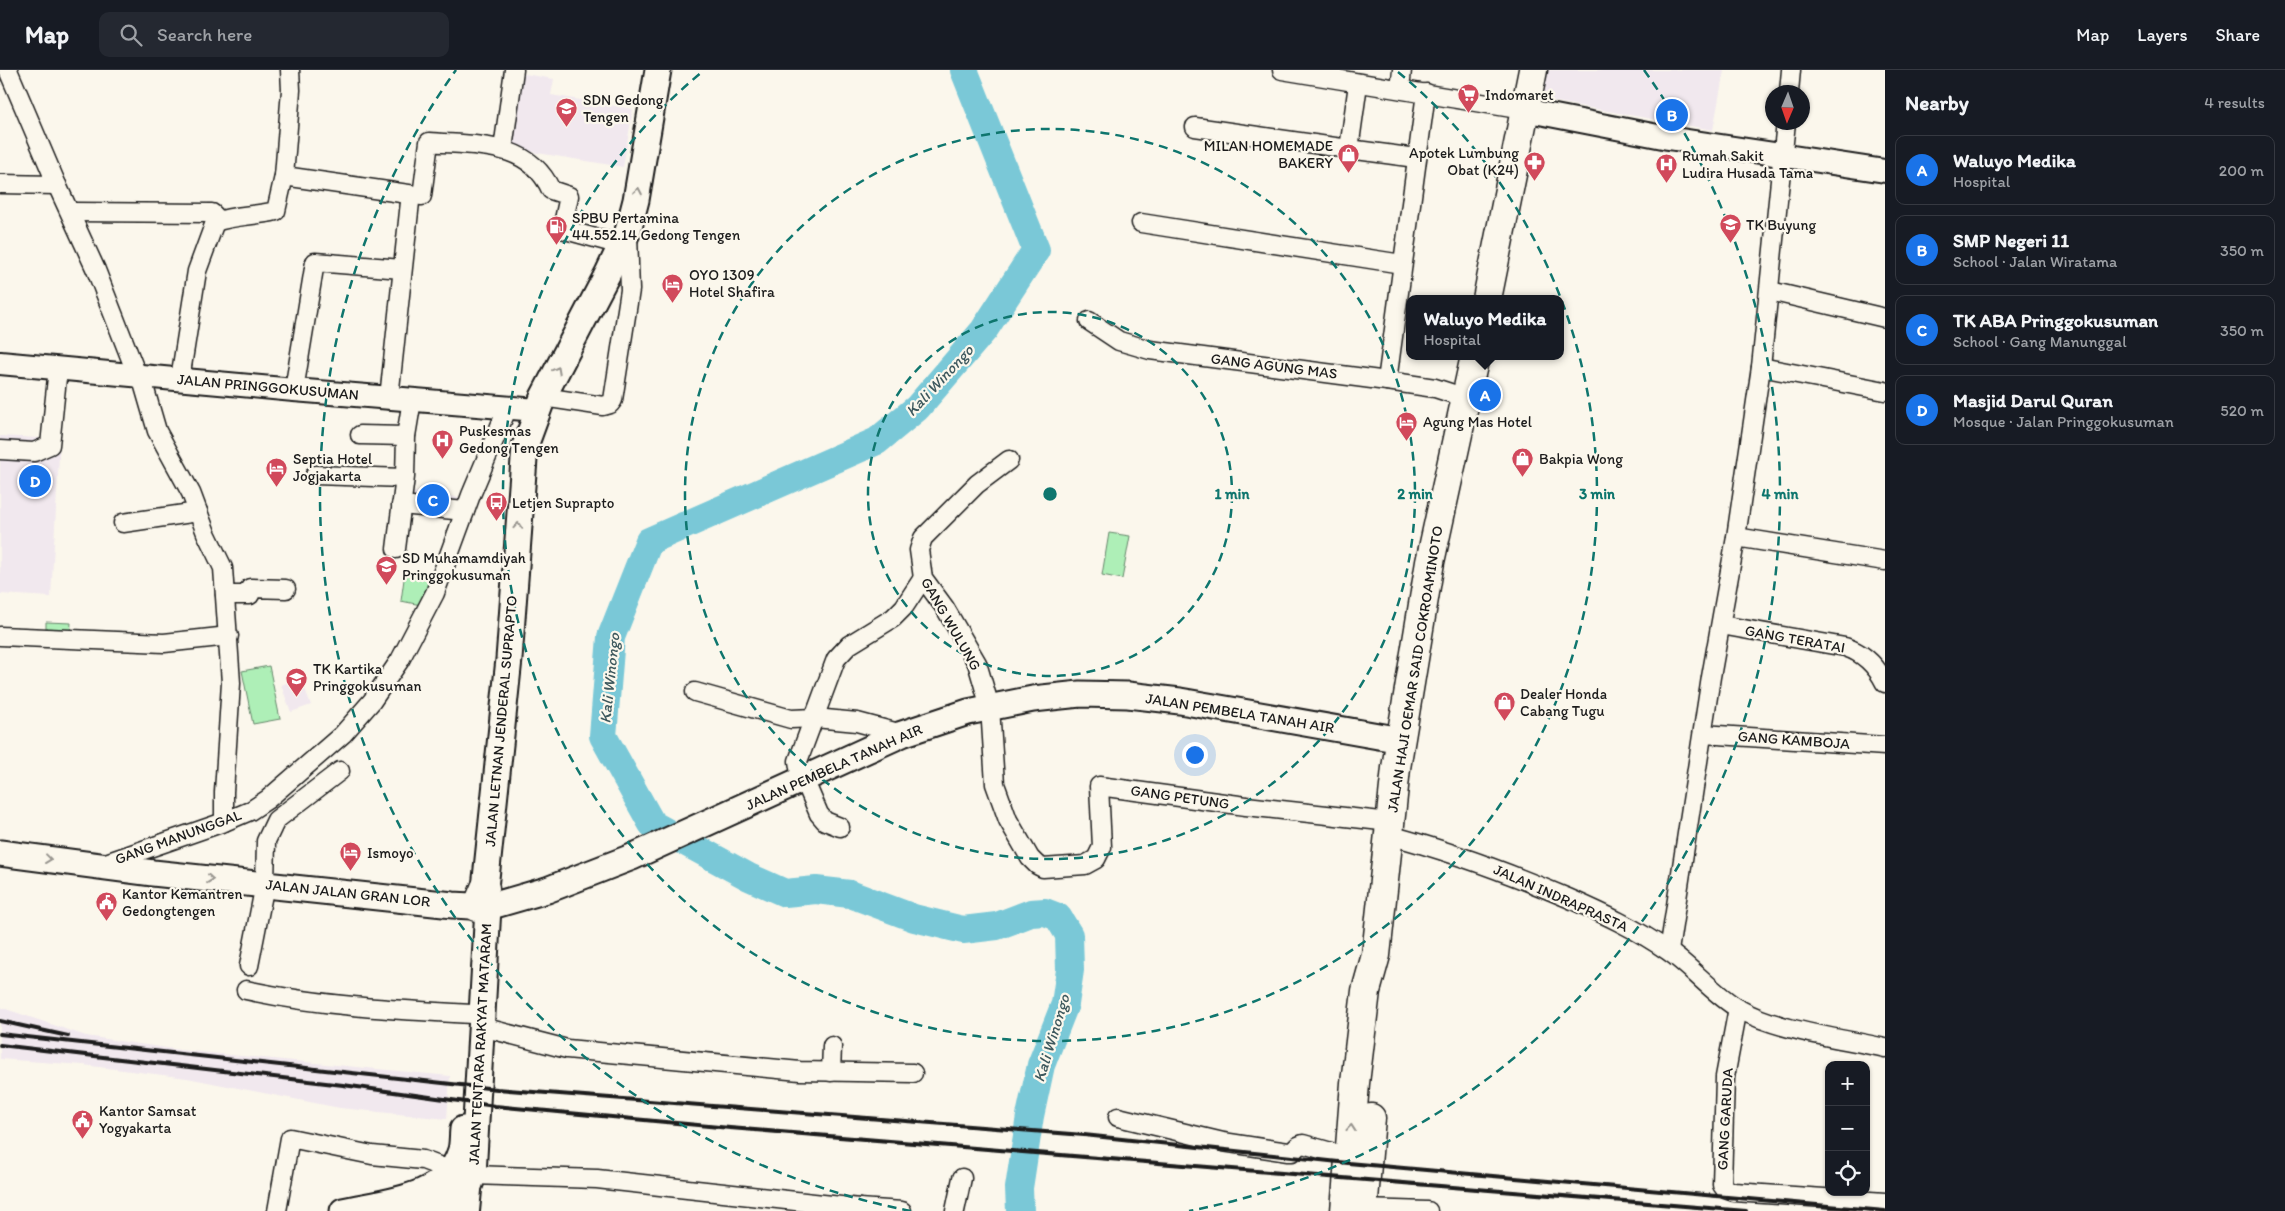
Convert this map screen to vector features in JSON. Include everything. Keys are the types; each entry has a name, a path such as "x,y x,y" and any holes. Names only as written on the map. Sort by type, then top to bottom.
{"main road":[{"name":"JALAN LETNAN JENDERAL SUPRAPTO","path":"484,901 509,658 525,446 540,403 624,238 636,200 658,70"},
{"path":"1489,295 1533,70"},
{"name":"JALAN HAJI OEMAR SAID COKROAMINOTO","path":"1357,1210 1367,1179 1378,996 1376,955 1389,829 1401,740 1430,562 1474,360"},
{"name":"JALAN PEMBELA TANAH AIR","path":"484,901 547,890 632,857 902,734 990,707 1033,699 1080,694 1128,694 1180,701 1401,740"},
{"name":"JALAN JALAN GRAN LOR","path":"0,853 98,866 265,884 484,901"},
{"name":"JALAN TENTARA RAKYAT MATARAM","path":"410,1211 440,1208 464,1194 465,1175 461,1152 477,1020 484,901"},
{"name":"JALAN HAJI OEMAR SAID COKROAMINOTO","path":"1357,1210 1349,1157 1365,997 1376,955"},
{"name":"JALAN TENTARA RAKYAT MATARAM","path":"344,1211 430,1189 465,1175"}],"street":[{"path":"8,70 96,270 139,376 157,430 191,492 223,568 231,683 224,822"},
{"path":"215,222 227,217 252,216 276,211 284,176 292,90 290,70"},
{"path":"503,149 514,70"},
{"path":"1282,70 1524,110 1668,138 1885,171"},
{"path":"1400,89 1402,70"},
{"path":"1789,85 1791,70"},
{"path":"1349,149 1358,84"},
{"path":"1387,381 1426,93"},
{"path":"1195,127 1416,158"},
{"path":"1669,951 1736,537 1761,368 1785,130"},
{"path":"284,176 422,196 429,142 503,149 529,160 545,176 551,190 569,196 562,230 624,238 630,290 613,400 610,404 603,406 540,403"},
{"path":"0,184 57,185"},
{"path":"390,398 410,202"},
{"path":"71,212 212,213 215,216 215,222 197,271 180,379"},
{"path":"1141,223 1402,264"},
{"path":"294,390 315,262 402,269"},
{"path":"1770,291 1885,318"},
{"name":"GANG AGUNG MAS","path":"1089,320 1119,341 1150,350 1434,388 1466,398"},
{"name":"JALAN PRINGGOKUSUMAN","path":"0,363 508,408 540,403"},
{"path":"0,450 34,452 50,446 58,368"},
{"path":"1761,368 1885,391"},
{"path":"396,549 404,478 406,436 412,400"},
{"name":"GANG MANUNGGAL","path":"98,866 250,811 268,800 343,734 372,701 400,660 435,593 465,511 508,408"},
{"path":"360,435 406,436"},
{"name":"GANG WULUNG","path":"1009,460 977,484 923,538 919,550 923,578 945,608 977,663 990,707 995,784 1008,820 1030,858 1043,868"},
{"path":"315,475 404,478"},
{"path":"401,505 465,511"},
{"path":"123,523 198,512"},
{"path":"1736,537 1885,562"},
{"path":"840,827 825,821 795,783 798,761 836,659 849,645 893,618 904,608 923,578"},
{"path":"225,595 250,595 250,588 286,589"},
{"name":"GANG TERATAI","path":"1721,625 1845,647 1857,651 1869,659 1885,681"},
{"path":"0,636 164,644 229,636"},
{"path":"696,692 791,719 815,718 857,722 902,734"},
{"name":"GANG KAMBOJA","path":"1703,734 1885,746"},
{"path":"249,966 265,884 266,841 276,820 340,772"},
{"name":"GANG PETUNG","path":"1043,868 1085,865 1099,856 1102,847 1099,786 1246,806 1389,829"},
{"name":"JALAN INDRAPRASTA","path":"1389,829 1431,846 1475,860 1615,919 1669,951 1738,1008 1758,1018 1807,1032 1885,1048"},
{"path":"246,990 277,997 477,1020 567,1049 800,1071 913,1073"},
{"name":"GANG GARUDA","path":"1738,1008 1725,1077 1722,1185 1725,1189 1734,1192 1885,1202"},
{"path":"831,1072 832,1046"},
{"path":"1118,1117 1223,1142 1288,1152 1292,1152 1303,1144 1349,1157"},
{"path":"277,1211 290,1138 363,1153 423,1160 465,1175 597,1179 858,1209 902,1211"},
{"name":"JALAN TENTARA RAKYAT MATARAM","path":"465,1175 468,1211"},
{"path":"955,1211 962,1178"},
{"path":"1357,1210 1428,1211"}],"shaded area":[{"path":"1546,70 1724,71 1713,130 1540,99"},
{"name":"SDN Gedong Tengen","path":"513,72 554,79 551,95 633,109 623,167 500,147"},
{"path":"0,436 60,439 51,597 0,594"},
{"path":"403,491 465,498 464,510 401,503"},
{"name":"TK Kartika Pringgokusuman","path":"301,678 311,705 291,712 281,685"},
{"path":"0,1007 86,1036 180,1050 450,1076 447,1119 340,1108 187,1078 83,1065 0,1059"}],"green space":[{"path":"1109,533 1130,536 1122,579 1102,575"},
{"path":"405,572 432,578 426,606 401,601"},
{"path":"46,622 71,623 70,638 46,637"},
{"path":"269,666 280,719 253,724 242,671"}],"waterway":[{"name":"Kali Winongo","path":"964,70 1036,250 984,330 917,408 877,441 649,541 611,637 603,736 652,824 749,877 785,893 816,890 850,894 914,918 963,930 997,926 1031,913 1045,912 1058,917 1069,935 1070,970 1065,1004 1041,1065 1030,1116 1019,1188 1020,1211"}],"railway":[{"path":"0,1021 68,1036"},
{"path":"0,1034 497,1089 1084,1135 1348,1163 1885,1211"},
{"path":"0,1045 343,1085 495,1106 730,1128 1746,1211"}],"place":[{"name":"Indomaret","path":"1469,114"},
{"name":"SMP Negeri 11","path":"1672,115"},
{"name":"SDN Gedong Tengen","path":"567,128"},
{"name":"MILAN HOMEMADE BAKERY","path":"1349,174"},
{"name":"Apotek Lumbung Obat (K24)","path":"1535,181"},
{"name":"Rumah Sakit Ludira Husada Tama","path":"1666,184"},
{"name":"TK Buyung","path":"1730,244"},
{"name":"SPBU Pertamina 44.552.14 Gedong Tengen","path":"556,246"},
{"name":"OYO 1309 Hotel Shafira","path":"673,303"},
{"name":"Waluyo Medika","path":"1485,395"},
{"name":"Agung Mas Hotel","path":"1407,441"},
{"name":"Puskesmas Gedong Tengen","path":"443,459"},
{"name":"Bakpia Wong","path":"1523,478"},
{"name":"Masjid Darul Quran","path":"35,481"},
{"name":"Septia Hotel Jogjakarta","path":"277,487"},
{"name":"TK ABA Pringgokusuman","path":"433,500"},
{"name":"Letjen Suprapto","path":"496,522"},
{"name":"SD Muhamamdiyah Pringgokusuman","path":"386,586"},
{"name":"TK Kartika Pringgokusuman","path":"297,697"},
{"name":"Dealer Honda Cabang Tugu","path":"1504,722"},
{"name":"Ismoyo","path":"351,872"},
{"name":"Kantor Kemantren Gedongtengen","path":"106,922"},
{"name":"Kantor Samsat Yogyakarta","path":"83,1139"}]}
